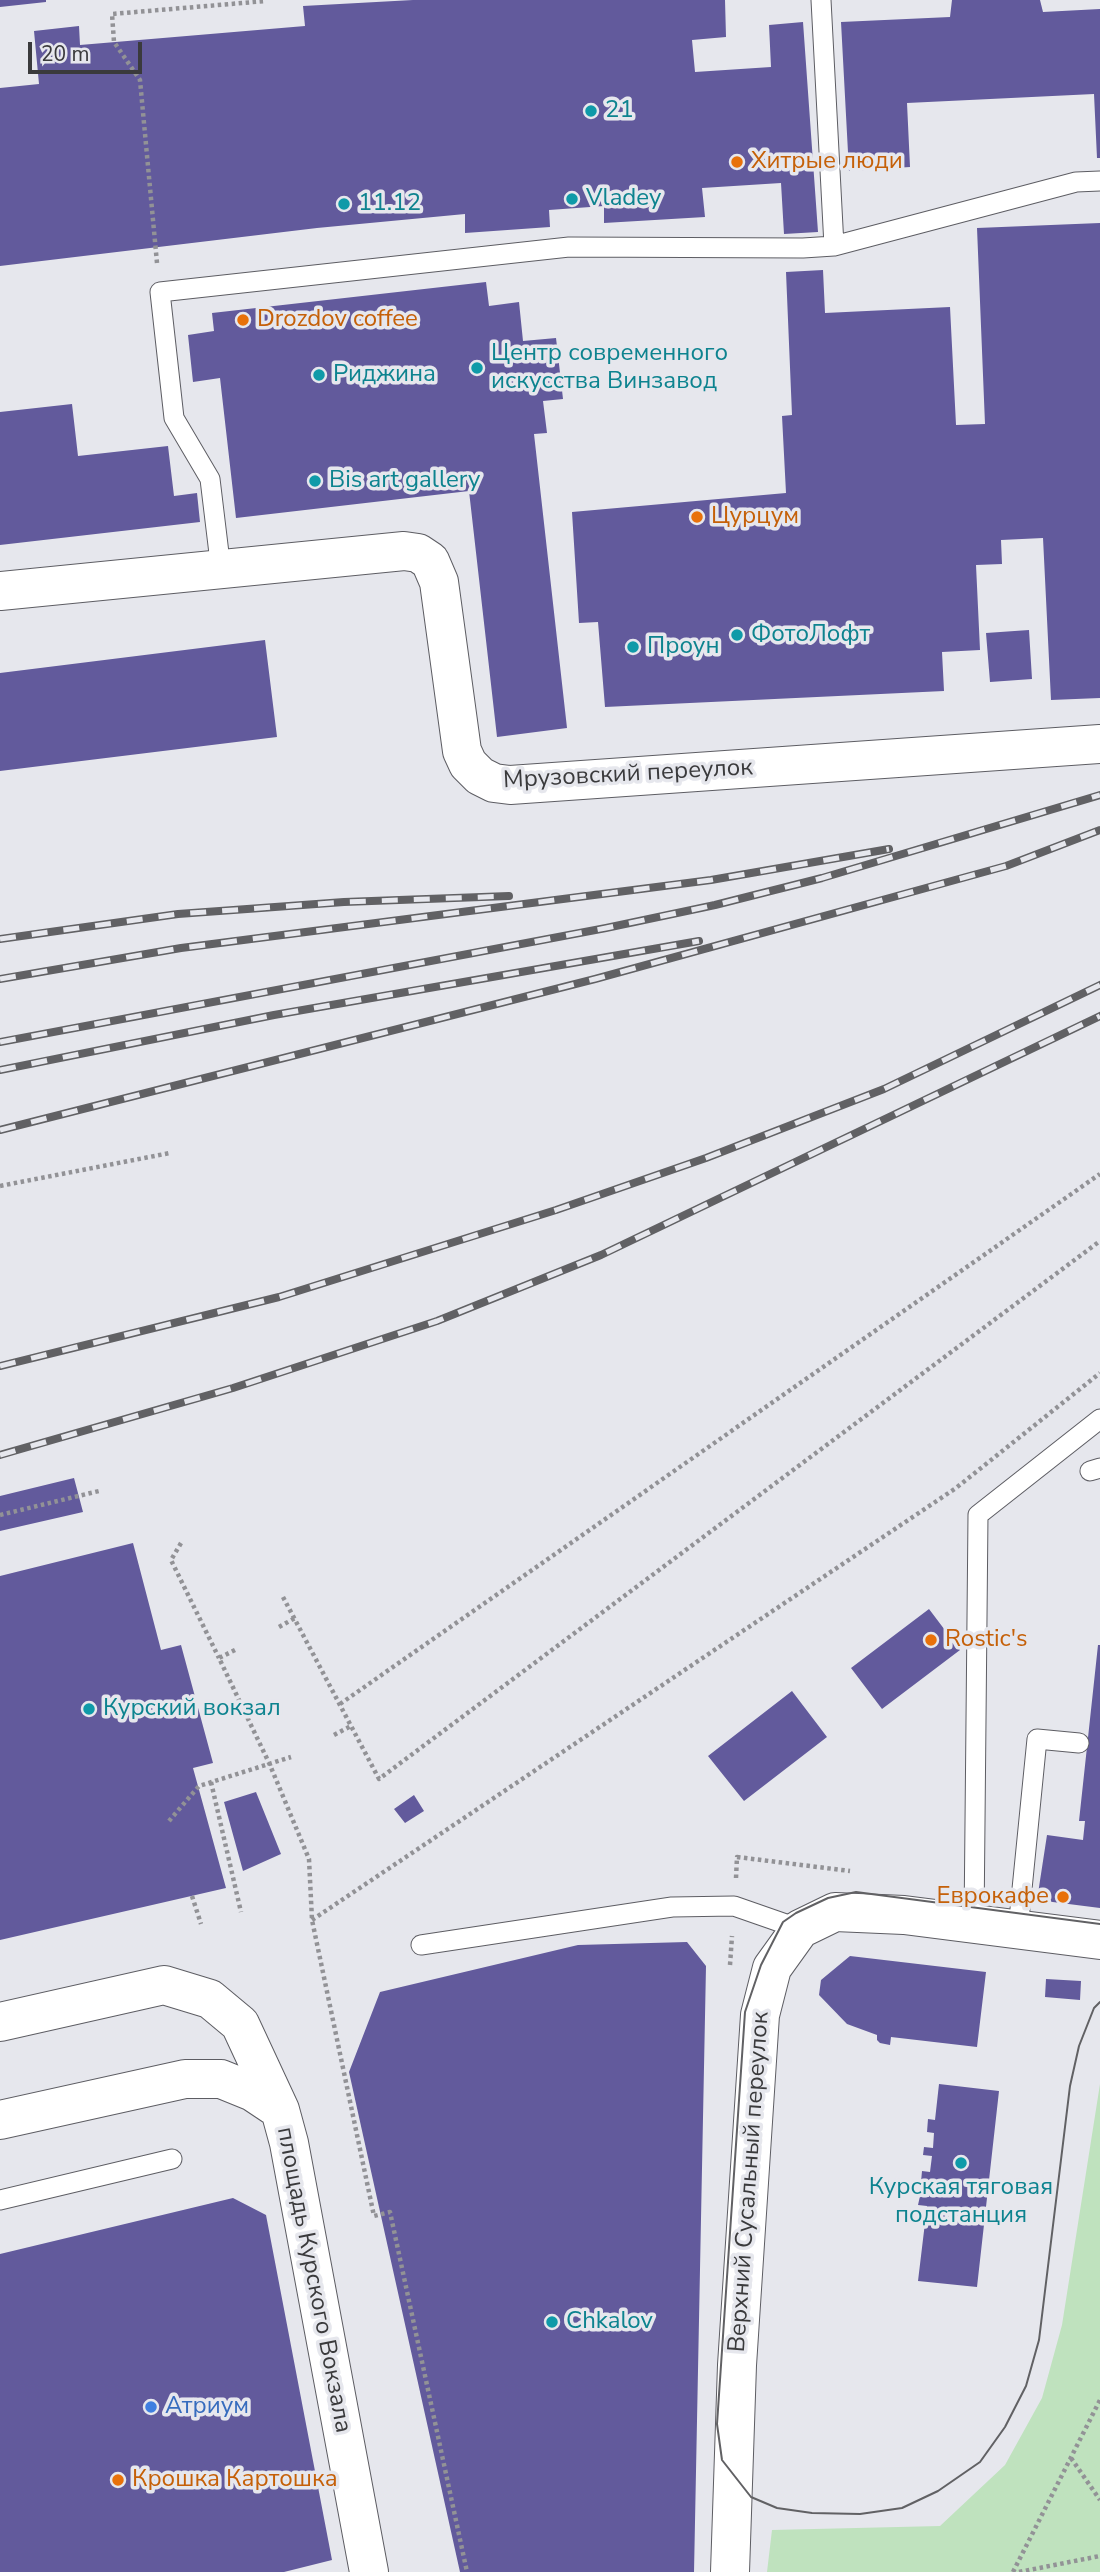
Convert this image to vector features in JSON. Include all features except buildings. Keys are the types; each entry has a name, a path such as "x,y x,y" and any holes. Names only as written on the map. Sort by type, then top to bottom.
{"street":[{"name":"Мрузовский переулок","path":"0,592 404,551 418,553 430,561 439,582 462,751 468,764 494,783 524,784 1100,744"},
{"name":"Верхний Сусальный переулок","path":"731,2556 737,2365 760,2015 772,1968 800,1930 835,1912 904,1915 1095,1939"},
{"path":"0,2022 164,1985 210,1998 240,2024 280,2110"},
{"name":"площадь Курского Вокзала","path":"0,2120 184,2079 221,2078 253,2092 280,2110 289,2143 369,2572"}],"lane":[{"path":"821,0 834,246"},
{"path":"221,570 211,479 174,418 160,292 569,247 834,246 1076,182 1100,181"},
{"path":"974,1924 978,1515 1100,1419"},
{"path":"1018,1929 1037,1740 1079,1743"},
{"path":"421,1945 672,1907 734,1906 800,1930"},
{"path":"0,2200 172,2159"}],"path":[{"path":"160,292 140,80 114,42 112,14 266,1"},
{"path":"0,1186 170,1153"},
{"path":"340,1704 1100,1174"},
{"path":"283,1597 379,1779 1100,1241"},
{"path":"312,1920 956,1488 1100,1373"},
{"path":"0,1515 99,1491"},
{"path":"181,1544 172,1560 270,1765 309,1859 312,1920 374,2216 390,2212 467,2572"},
{"path":"279,1627 295,1618"},
{"path":"219,1658 235,1650"},
{"path":"334,1735 351,1726"},
{"path":"169,1821 199,1786 290,1757"},
{"path":"211,1782 241,1912"},
{"path":"191,1896 201,1924"},
{"path":"1013,2572 1100,2400"},
{"path":"1071,2458 1100,2501"},
{"path":"1018,2572 1100,2556"}],"green space":[{"path":"1100,2084 1100,2572 767,2572 772,2530 940,2526 1005,2465 1042,2398 1062,2325"}],"tram line":[{"path":"1100,1924 856,1892 828,1898 783,1922 761,1965 745,2012 717,2424 722,2460 751,2497 777,2508 812,2513 860,2514 902,2508 938,2491 980,2462 1005,2427 1026,2386 1039,2340 1070,2086 1079,2046 1094,2008 1100,2002"}],"railway":[{"path":"0,1042 715,905 822,878 1100,795"},
{"path":"0,1130 595,979 1006,866 1100,830"},
{"path":"0,979 181,948 711,880 889,849"},
{"path":"0,939 178,914 344,902 509,896"},
{"path":"0,1070 274,1015 699,941"},
{"path":"0,1366 279,1297 556,1210 706,1158 884,1089 1100,985"},
{"path":"0,1455 233,1388 437,1321 601,1255 1100,1016"}],"place":[{"name":"21","path":"591,111"},
{"name":"Хитрые люди","path":"737,162"},
{"name":"Vladey","path":"572,199"},
{"name":"11.12","path":"344,204"},
{"name":"Drozdov coffee","path":"243,320"},
{"name":"Центр современного искусства Винзавод","path":"477,368"},
{"name":"Риджина","path":"319,375"},
{"name":"Bis art gallery","path":"315,481"},
{"name":"Цурцум","path":"697,517"},
{"name":"ФотоЛофт","path":"737,635"},
{"name":"Проун","path":"633,647"},
{"name":"Rostic's","path":"931,1640"},
{"name":"Курский вокзал","path":"89,1709"},
{"name":"Еврокафе","path":"1063,1897"},
{"name":"Курская тяговая подстанция","path":"961,2163"},
{"name":"Chkalov","path":"552,2322"},
{"name":"Атриум","path":"151,2407"},
{"name":"Крошка Картошка","path":"118,2480"}]}
